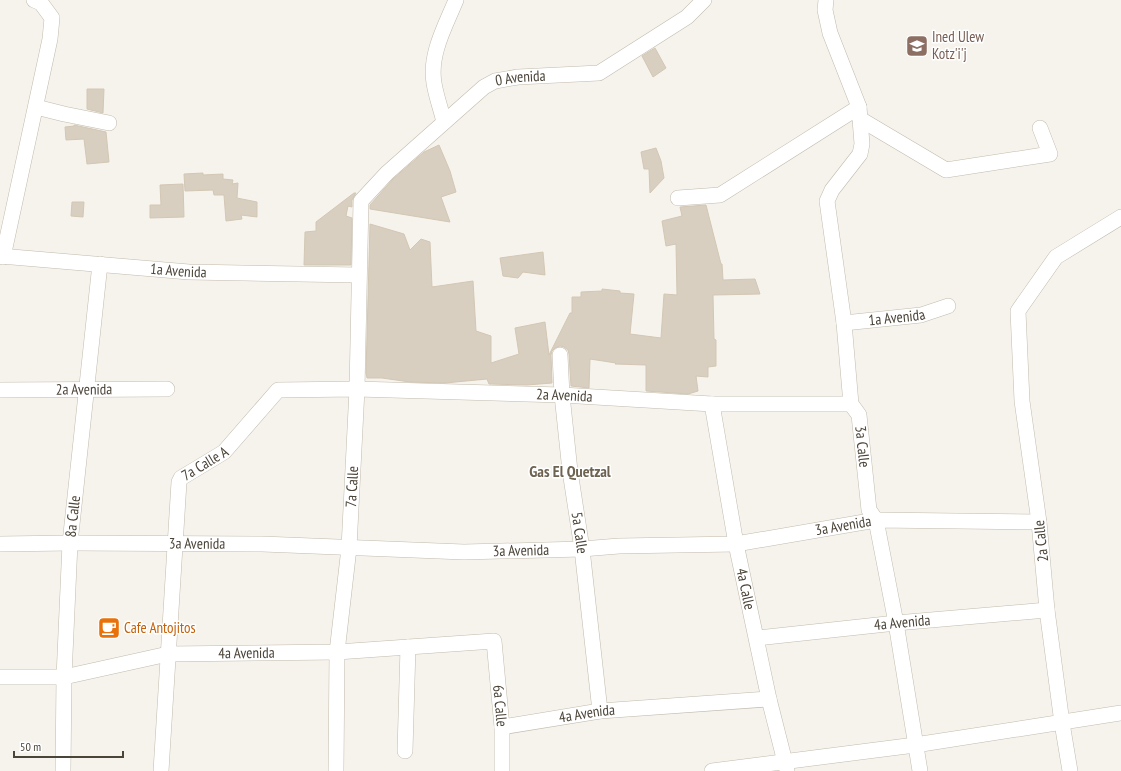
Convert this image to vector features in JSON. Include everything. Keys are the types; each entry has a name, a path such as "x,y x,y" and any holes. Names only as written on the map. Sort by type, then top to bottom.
{"street":[{"path":"2,257 50,39 52,18 41,3 34,0"},
{"path":"444,122 434,83 433,69 440,39 456,0"},
{"name":"0 Avenida","path":"361,201 387,173 484,87 495,81 518,77 599,73 687,17 704,0"},
{"name":"3a Calle","path":"826,0 825,10 830,33 860,113 862,144 860,154 832,190 828,201 844,323 851,404 859,415 869,510 876,520 896,623 920,771"},
{"path":"36,107 109,123"},
{"path":"678,198 720,194 860,113 946,170 1050,154 1040,128"},
{"name":"7a Calle","path":"336,771 337,652 349,548 357,389 358,275 361,201"},
{"name":"2a Calle","path":"1070,771 1047,610 1039,522 1022,401 1018,311 1056,257 1121,217"},
{"name":"1a Avenida","path":"2,257 190,272 358,275"},
{"name":"8a Calle","path":"63,771 64,677 70,542 100,264"},
{"name":"1a Avenida","path":"844,323 921,315 948,306"},
{"name":"5a Calle","path":"560,355 562,395 570,471 582,549 600,711"},
{"name":"2a Avenida","path":"0,390 167,389"},
{"name":"2a Avenida","path":"278,390 357,389 562,395 712,404 851,404"},
{"name":"7a Calle A","path":"161,771 179,482 181,478 224,452 278,390"},
{"name":"4a Calle","path":"712,404 736,544 769,699 787,766"},
{"name":"3a Avenida","path":"0,544 70,542 262,544 464,552 582,549 619,546 736,544 876,520 1039,522"},
{"name":"4a Avenida","path":"757,638 896,623 1047,610"},
{"name":"4a Avenida","path":"0,677 64,677 168,654 337,652 494,641"},
{"name":"6a Calle","path":"494,641 502,727 502,771"},
{"path":"405,751 408,647"},
{"name":"4a Avenida","path":"502,727 600,711 769,699"},
{"path":"712,771 787,766 1121,713"}],"building":[{"path":"655,48 666,68 653,77 642,56"},
{"path":"87,89 104,89 103,113 87,109"},
{"path":"74,125 106,132 109,162 87,164 84,139 66,140 65,127"},
{"path":"439,145 450,171 456,192 441,197 450,222 370,209 370,205 393,179 424,152"},
{"path":"656,148 661,161 664,178 650,193 649,169 644,169 641,152"},
{"path":"203,173 203,175 223,174 223,179 233,180 232,184 238,183 237,198 257,202 257,217 241,215 242,219 226,221 224,195 214,195 213,190 185,191 184,174"},
{"path":"183,184 184,217 150,218 150,205 161,205 160,185"},
{"path":"356,193 352,200 352,207 348,206 346,216 352,218 351,265 304,265 305,232 316,231 316,222"},
{"path":"72,202 84,202 83,217 71,216"},
{"path":"706,205 722,264 723,280 755,279 760,294 713,295 716,366 708,367 708,377 696,376 698,391 688,394 646,391 646,365 615,364 616,363 590,359 589,388 571,386 568,350 560,346 552,351 551,355 552,383 527,385 489,384 487,379 445,383 410,382 382,378 367,378 370,224 404,234 410,250 421,239 430,242 432,287 473,281 476,331 491,336 491,363 519,354 515,328 545,322 549,355 570,313 572,313 572,297 581,297 581,292 602,291 602,289 634,294 630,334 661,338 664,294 677,295 676,244 666,246 662,221 682,216 680,207"},
{"path":"543,252 545,275 523,272 518,278 503,276 500,258"}],"place":[{"name":"Ined Ulew Kotz'i'j","path":"917,46"},
{"name":"Cafe Antojitos","path":"109,628"}],"district":[{"name":"Gas El Quetzal","path":"570,471"}]}
